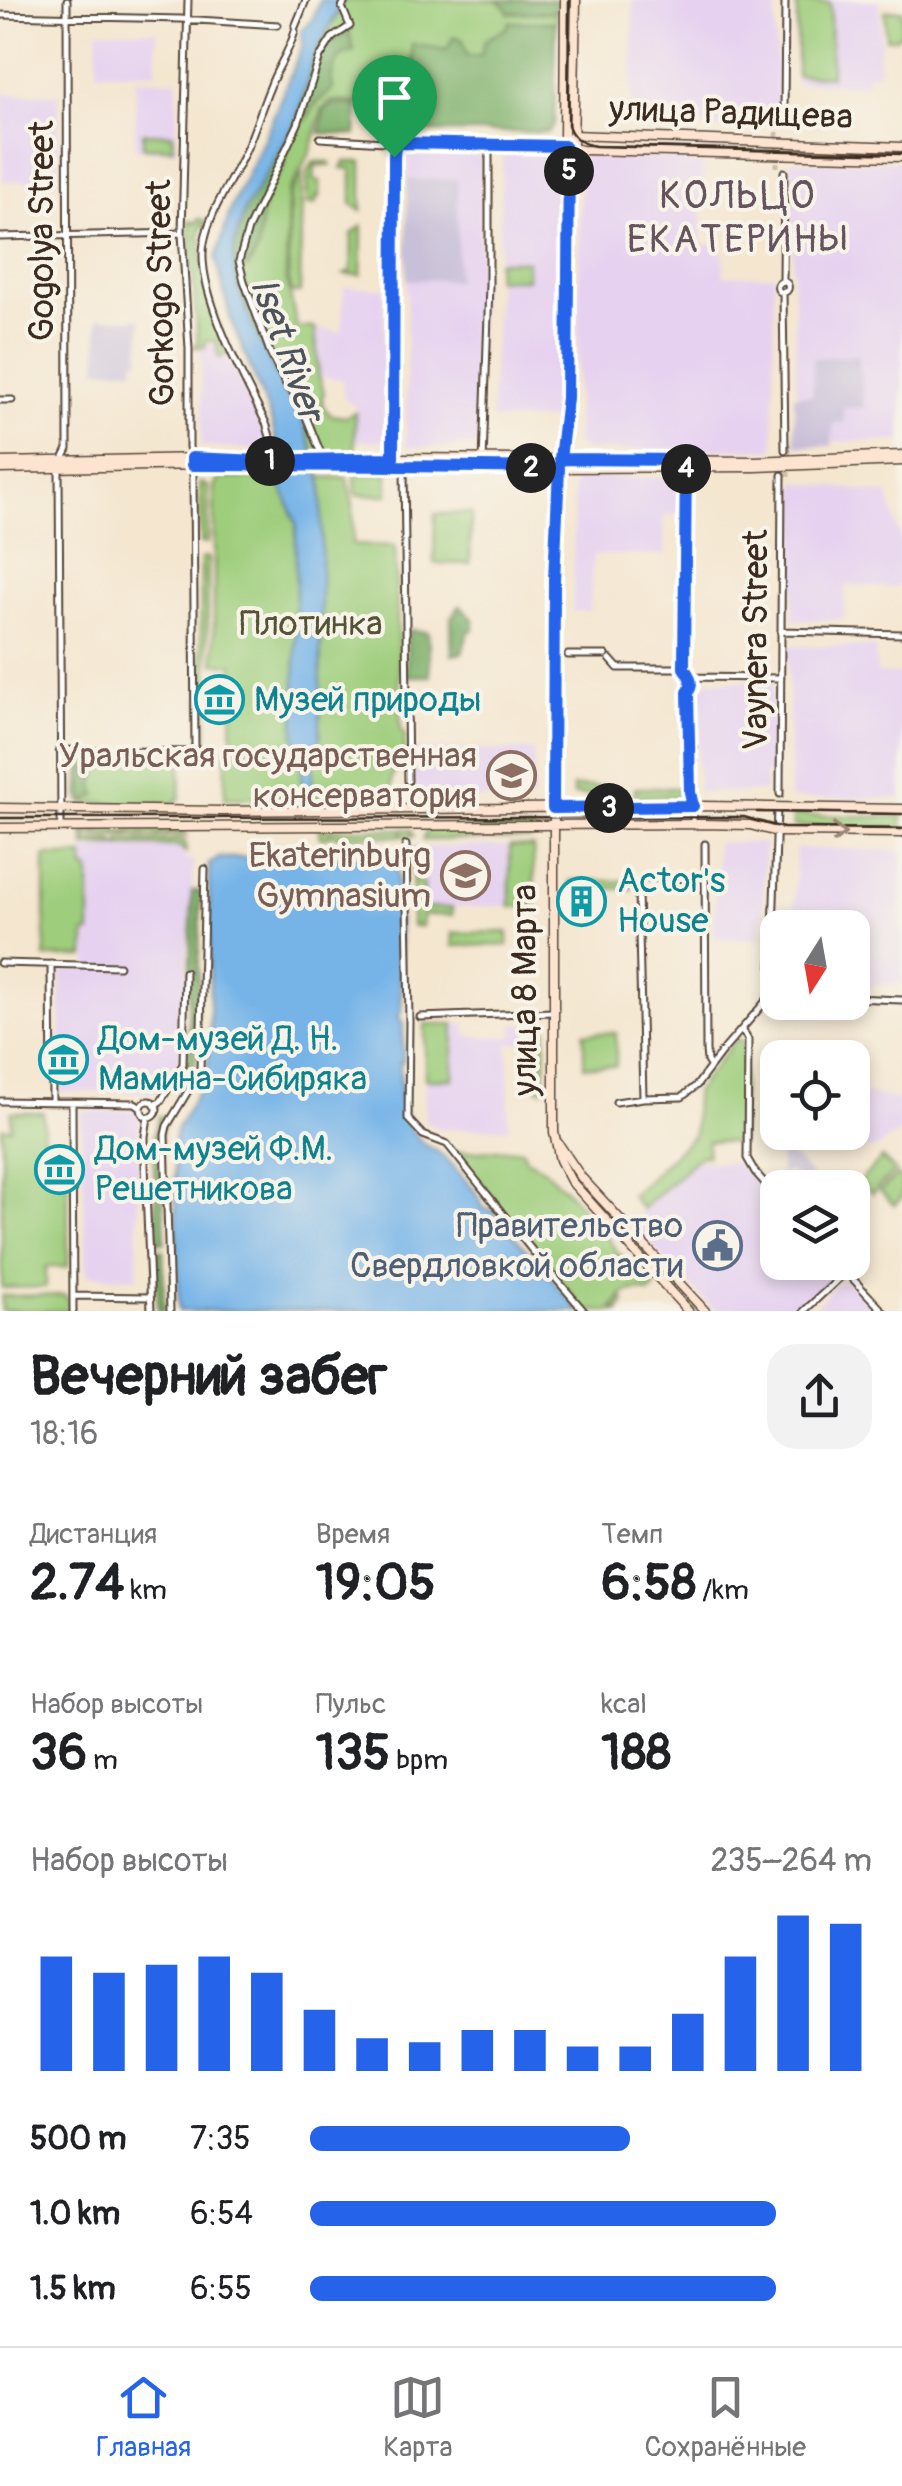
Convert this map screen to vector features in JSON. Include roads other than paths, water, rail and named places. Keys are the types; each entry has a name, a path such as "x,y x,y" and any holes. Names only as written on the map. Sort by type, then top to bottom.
{"main road":[{"path":"553,808 554,563 567,398 569,149 565,0"},
{"path":"569,149 574,135 576,0"},
{"name":"улица Радищева","path":"574,135 902,146"},
{"name":"улица Радищева","path":"569,149 902,157"},
{"path":"0,465 320,461 559,464 902,458"},
{"path":"0,465 50,461 62,465"},
{"path":"393,462 483,463"},
{"path":"0,808 322,810 693,802 902,809"},
{"name":"улица 8 Марта","path":"553,808 552,1093 556,1139"},
{"path":"0,828 693,824 750,825 776,832 902,833"},
{"path":"556,1139 570,1181 688,1311"},
{"path":"556,1139 582,1177 706,1311"}],"street":[{"name":"Gogolya Street","path":"61,826 62,465 68,449 66,0"},
{"name":"Gorkogo Street","path":"59,750 190,752 196,743 190,359 182,233 188,0"},
{"path":"270,451 274,451 267,424 243,382 211,299 203,262 204,244 271,83 292,45 306,0"},
{"path":"320,461 298,397 288,388 271,355 239,261 252,218 298,124 320,58 332,38 350,26 342,8 346,0"},
{"path":"784,114 785,0"},
{"path":"0,16 278,25"},
{"name":"улица Радищева","path":"320,138 569,149"},
{"path":"393,462 394,157 395,146 400,143"},
{"path":"483,463 489,145"},
{"path":"784,172 783,281 788,288 783,292 785,450"},
{"path":"0,236 182,233"},
{"path":"0,400 12,400"},
{"path":"686,463 684,668 693,692 693,824"},
{"path":"404,465 408,781"},
{"name":"Vaynera Street","path":"780,794 782,475"},
{"path":"782,631 902,634"},
{"path":"568,655 608,657 618,668 684,668"},
{"path":"690,677 781,678"},
{"path":"775,910 777,807"},
{"path":"705,844 706,1050 710,1066"},
{"path":"406,845 408,1120 430,1139 447,1144 584,1311"},
{"path":"170,1311 165,1135 199,1071 204,868"},
{"path":"642,1098 638,891 643,878 704,879"},
{"path":"0,963 119,966"},
{"path":"50,964 52,1102"},
{"path":"155,1105 182,1064 185,972"},
{"path":"870,999 902,1000"},
{"path":"616,1102 682,1097 697,1085 760,1009"},
{"path":"420,1017 553,1012"},
{"path":"742,1028 748,1040 746,1158 760,1178"},
{"path":"0,1101 135,1103 148,1118"},
{"path":"141,1107 146,1102 155,1105"},
{"path":"72,1103 73,1311"},
{"path":"151,1311 145,1165 148,1118 156,1112 155,1105"},
{"path":"804,1311 837,1280"},
{"path":"853,1280 883,1311"},
{"path":"73,1296 150,1297"}],"water":[{"path":"320,0 344,0 314,56 296,123 245,209 233,262 254,329 285,394 299,408 313,450 303,457 304,471 321,471 320,738 314,752 311,797 302,797 301,753 295,737 296,523 281,484 281,472 291,471 287,456 280,456 270,416 231,320 216,259 231,208 303,44 301,31 313,19"},
{"path":"300,850 313,850 318,857 384,857 397,863 402,1012 398,1017 403,1024 400,1083 408,1122 421,1141 450,1163 477,1194 483,1208 492,1210 535,1260 536,1268 545,1271 580,1311 179,1311 174,1145 176,1130 207,1075 209,864 219,858 294,857"}],"tunnel":[{"path":"777,129 777,167"},
{"path":"788,477 789,444"}],"tram line":[{"path":"569,0 568,125 582,142 595,146 902,154"},
{"path":"757,812 902,814"},
{"path":"0,818 744,817 783,828 902,829"}],"place":[{"name":"Музей природы","path":"219,700"},
{"name":"Уральская государственная консерватория","path":"512,776"},
{"name":"Ekaterinburg Gymnasium","path":"466,876"},
{"name":"Actor's House","path":"582,901"},
{"name":"Дом-музей Д. Н. Мамина-Сибиряка","path":"63,1059"},
{"name":"Дом-музей Ф.М. Решетникова","path":"60,1169"},
{"name":"Правительство Свердловкой области","path":"718,1246"}],"district":[{"name":"КОЛЬЦО ЕКАТЕРИНЫ","path":"738,218"}],"water label":[{"name":"Iset River","path":"287,349"}],"park label":[{"name":"Плотинка","path":"311,624"}]}
